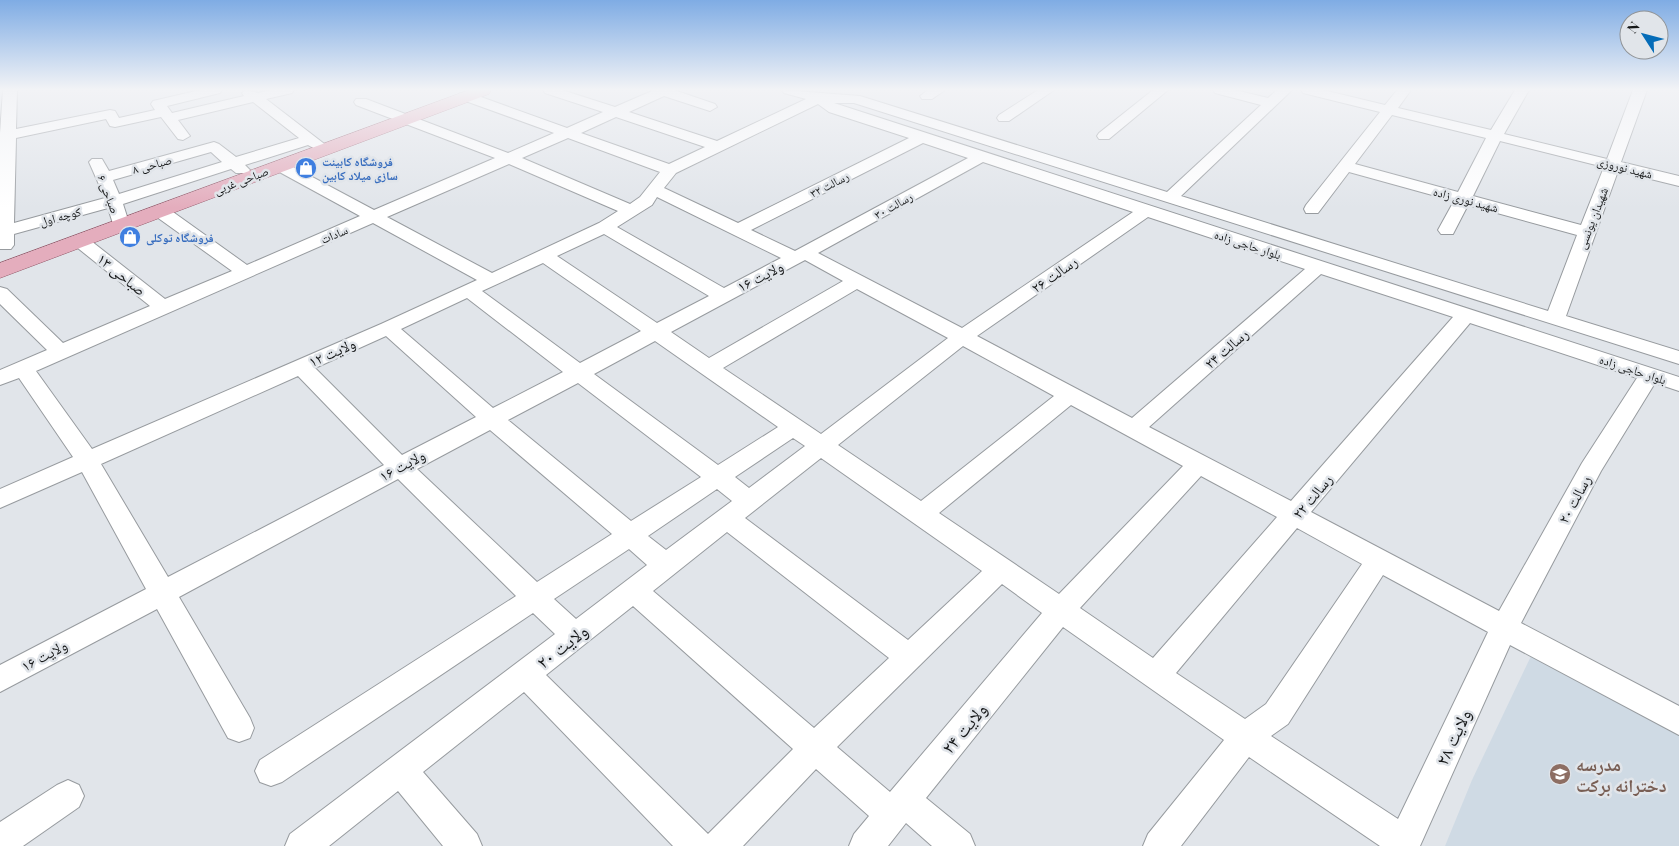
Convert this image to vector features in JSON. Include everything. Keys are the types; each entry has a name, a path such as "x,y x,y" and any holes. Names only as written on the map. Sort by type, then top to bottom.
{"main road":[{"name":"صباحی غربی","path":"0,271 280,166 317,144 368,129"}],"street":[{"path":"29,260 3,240 4,136 35,129"},
{"path":"178,129 183,136"},
{"path":"298,129 317,144"},
{"path":"428,129 508,158 632,211"},
{"path":"558,129 670,170 719,147 746,129"},
{"name":"سادات","path":"0,378 574,129"},
{"path":"666,129 719,147"},
{"name":"بلوار حاجی زاده","path":"895,129 1679,384"},
{"name":"بلوار حاجی زاده","path":"956,129 1174,195 1679,358"},
{"path":"1104,136 1112,129"},
{"path":"1174,195 1243,129"},
{"path":"1312,209 1373,129"},
{"name":"شهید نوروزی","path":"1469,129 1679,180"},
{"path":"1447,230 1499,129"},
{"name":"شهیدان یونسی","path":"1555,319 1625,129"},
{"name":"رسالت ۳۲","path":"738,230 921,138"},
{"name":"کوچه اول","path":"3,240 114,201 235,164 317,144"},
{"name":"صباحی ۸","path":"103,178 214,147 250,177"},
{"name":"رسالت ۳۰","path":"800,256 981,157"},
{"name":"صباحی ۶","path":"97,162 114,201 121,226"},
{"path":"280,166 491,280"},
{"name":"شهید نوری زاده","path":"1345,166 1586,232"},
{"name":"ولایت ۱۲","path":"0,500 388,328 605,227 646,201 670,170"},
{"path":"655,190 738,230 858,281 1679,721"},
{"path":"160,211 245,272"},
{"name":"رسالت ۲۶","path":"823,447 962,338 1146,211"},
{"path":"605,227 722,295"},
{"name":"صباحی ۱۳","path":"80,241 163,307"},
{"path":"544,255 1403,844"},
{"name":"ولایت ۱۶","path":"0,679 722,295 800,256"},
{"name":"رسالت ۲۴","path":"1133,429 1318,267"},
{"path":"708,368 858,281"},
{"path":"468,290 751,502"},
{"path":"0,293 61,352"},
{"name":"رسالت ۲۲","path":"1156,675 1295,516 1466,315"},
{"path":"388,328 490,418 667,566"},
{"path":"301,366 399,466 575,636"},
{"path":"23,368 88,461 239,728"},
{"name":"رسالت ۲۰","path":"1504,628 1590,469 1650,374"},
{"path":"922,514 1069,395"},
{"path":"270,772 794,427"},
{"name":"ولایت ۲۰","path":"302,846 823,447"},
{"name":"ولایت ۲۴","path":"866,846 1061,610 1199,464"},
{"path":"728,519 910,658"},
{"path":"1160,846 1245,736 1277,714 1379,560"},
{"path":"720,846 816,747 1002,569"},
{"path":"634,591 816,747 898,808 958,846"},
{"name":"ولایت ۲۸","path":"1403,844 1504,628"},
{"path":"526,674 697,846"},
{"path":"401,770 465,846"},
{"path":"0,842 68,796"}],"shaded area":[{"path":"1532,654 1679,734 1679,846 1445,846 1472,780"}],"place":[{"name":"فروشگاه کابینت سازی میلاد کابین","path":"306,168"},
{"name":"فروشگاه توکلی","path":"130,237"},
{"name":"مدرسه دخترانه برکت","path":"1560,774"}]}
